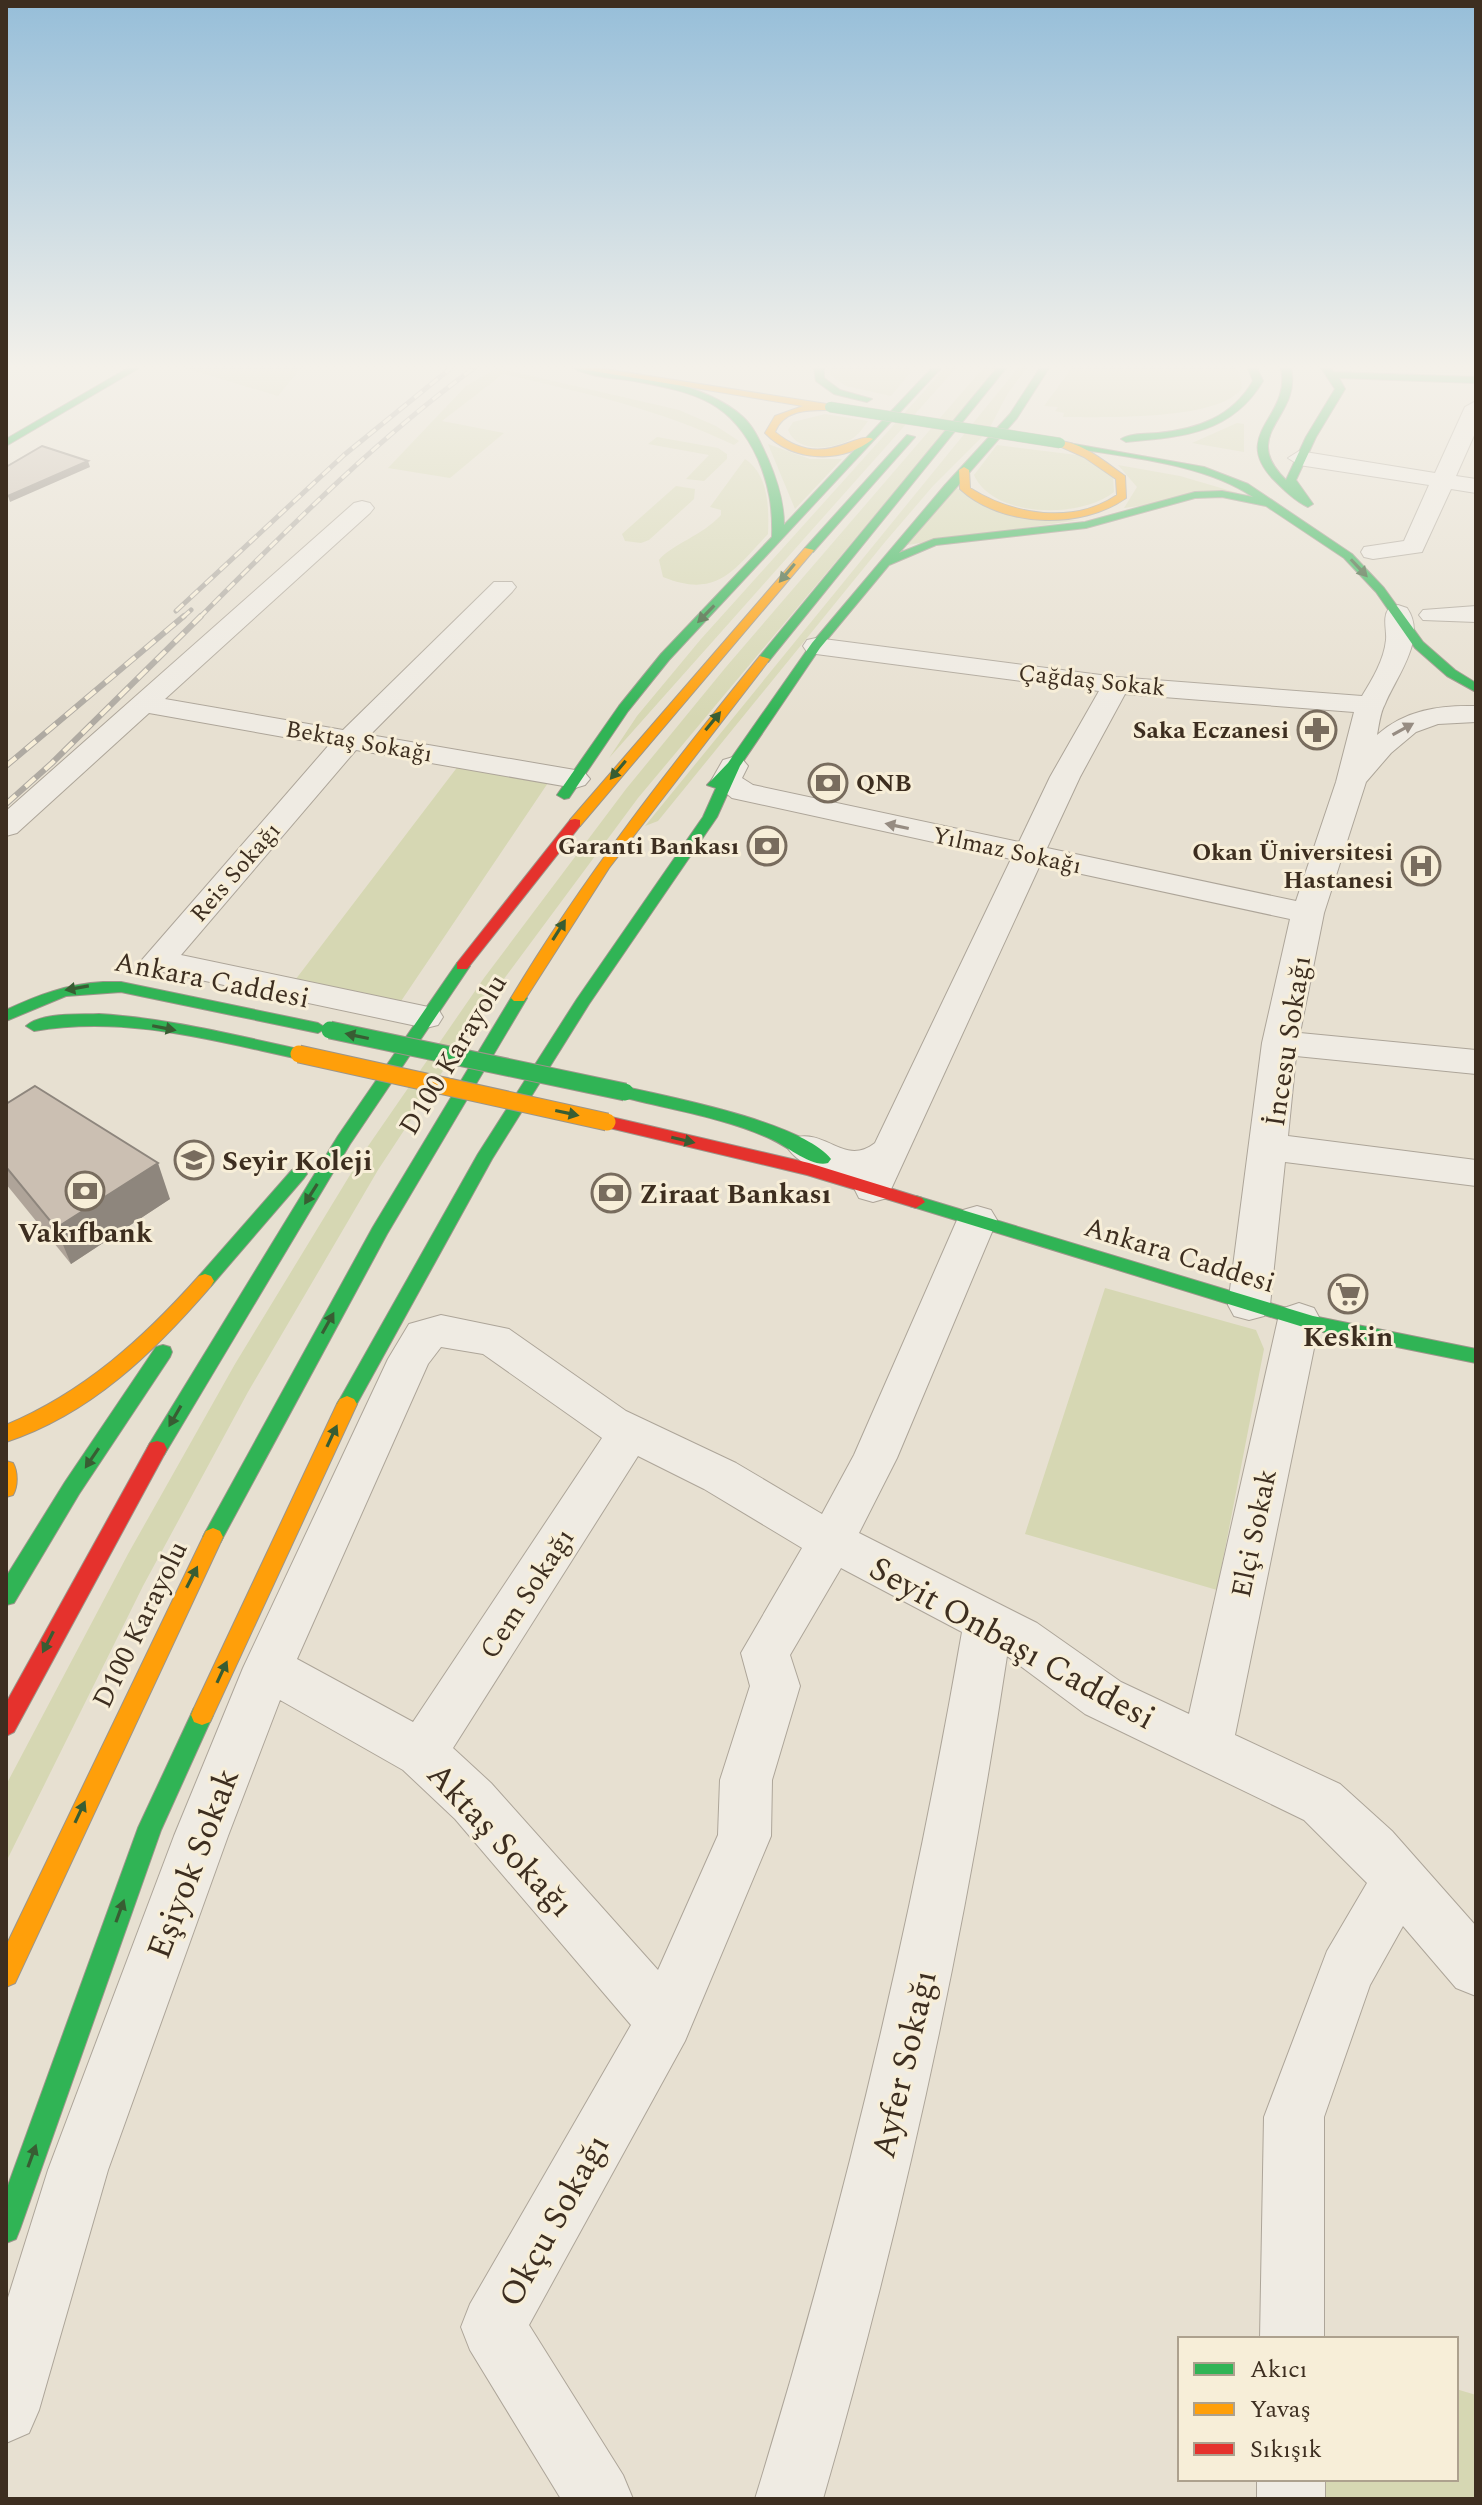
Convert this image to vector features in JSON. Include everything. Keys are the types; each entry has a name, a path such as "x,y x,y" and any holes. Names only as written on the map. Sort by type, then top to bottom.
{"main road":[{"path":"773,485 782,511 777,536"},
{"path":"558,805 646,679 825,485"},
{"name":"D100 Karayolu","path":"6,1725 65,1609 193,1385 367,1104 462,965 602,789 865,485"},
{"name":"D100 Karayolu","path":"6,1974 172,1618 249,1467 379,1232 434,1137 478,1071 559,928 674,770 907,485"},
{"path":"694,806 733,766 816,646 952,485"},
{"path":"965,485 974,497 998,508 1027,514 1068,515 1106,507 1120,500 1124,491 1123,485"},
{"path":"1241,485 1348,556 1425,616 1419,645 1451,673 1476,688"},
{"path":"1277,485 1314,508"},
{"path":"1287,485 1314,508"},
{"path":"1295,485 1314,508"},
{"path":"887,563 934,542 1086,525 1195,495 1222,494 1274,504"},
{"path":"1365,546 1392,573"},
{"path":"6,2229 150,1828 343,1412 484,1158 582,1002 710,817 733,766"},
{"path":"462,965 513,871"},
{"path":"478,1071 550,970 587,925"},
{"name":"Ankara Caddesi","path":"12,1024 64,990 90,986 121,987 179,997 752,1122 806,1147 834,1169 873,1188"},
{"name":"Ankara Caddesi","path":"12,1024 66,1018 118,1018 299,1054 607,1122 809,1169 1299,1319 1476,1356"},
{"path":"6,1434 46,1420 71,1406 122,1369 293,1180 367,1104"},
{"path":"6,1596 72,1488 229,1253"},
{"path":"6,1469 6,1489"},
{"path":"6,1987 24,1934"}],"street":[{"path":"1365,546 1413,547 1441,485"},
{"path":"6,827 362,508"},
{"name":"Reis Sokağı","path":"426,1017 158,961 350,739 503,587"},
{"path":"1370,705 1387,677 1399,643 1425,616 1476,614"},
{"name":"Çağdaş Sokak","path":"816,646 1116,685 1370,705"},
{"path":"873,1188 1065,777 1116,685"},
{"name":"Bektaş Sokağı","path":"144,704 575,779"},
{"name":"İncesu Sokağı","path":"1249,1305 1280,1043 1308,913 1351,782 1370,705"},
{"path":"1351,782 1385,740 1405,726 1442,715 1476,714"},
{"name":"Yılmaz Sokağı","path":"733,766 726,781 743,792 1308,913"},
{"path":"1280,1043 1476,1062"},
{"path":"806,1147 859,1168 870,1166 889,1152"},
{"path":"1270,1147 1476,1173"},
{"path":"665,2021 744,1836 746,1780 775,1686 765,1653 832,1541 875,1458 977,1220"},
{"name":"Elçi Sokak","path":"1207,1748 1299,1319"},
{"name":"Seyit Onbaşı Caddesi","path":"424,1335 441,1331 494,1340 611,1423 720,1476 832,1541 1020,1638 1103,1698 1322,1802 1373,1849 1476,1968"},
{"name":"Eşiyok Sokak","path":"6,2410 78,2170 201,1836 268,1668 409,1359 424,1335"},
{"name":"Cem Sokağı","path":"421,1753 630,1432"},
{"name":"Ayfer Sokağı","path":"789,2499 826,2377 894,2114 961,1801 988,1622"},
{"name":"Aktaş Sokağı","path":"268,1668 421,1753 473,1801 665,2021"},
{"path":"1292,2337 1294,2117 1347,1971 1400,1879"},
{"name":"Okçu Sokağı","path":"599,2499 493,2327 665,2021"}],"green space":[{"path":"726,485 764,485 768,534 734,569 711,583 697,585 663,577 659,560 721,515 721,510 710,507"},
{"path":"785,485 818,485 795,509"},
{"path":"840,485 852,485 609,758 637,716 701,639"},
{"path":"883,485 900,485 638,798 498,987 378,1170 248,1392 143,1586 6,1862 6,1785 128,1554 235,1364 364,1152 484,978 626,789"},
{"path":"923,485 934,485 658,821 645,826"},
{"path":"981,485 1114,485 1114,492 1081,507 1039,510 999,500"},
{"path":"1135,485 1210,485 1238,493 1124,508 1137,487"},
{"path":"676,486 695,489 694,499 649,540 641,543 625,541 622,534"},
{"path":"955,487 1014,516 1079,520 907,545"},
{"path":"465,757 556,771 389,1019 283,996"},
{"path":"1105,1288 1256,1330 1264,1349 1217,1590 1025,1534"},
{"path":"1458,2390 1476,2395 1476,2499 1324,2499 1324,2481 1458,2481"}],"building":[{"path":"6,485 33,485 8,496"},
{"path":"35,1086 158,1163 56,1228 6,1167 6,1104"}],"railway":[{"path":"176,611 312,485"},
{"path":"199,618 335,485"},
{"path":"182,618 191,610"},
{"path":"6,766 184,616"},
{"path":"6,804 52,763 201,616"}],"traffic: fast":[{"path":"773,485 778,508 777,536"},
{"path":"564,795 623,709 665,657 827,485"},
{"path":"809,550 867,485"},
{"path":"764,659 906,485"},
{"path":"714,785 733,766 816,646 951,485"},
{"path":"1241,485 1348,556 1380,590 1419,645 1451,673 1476,688"},
{"path":"1286,485 1308,504"},
{"path":"1294,485 1308,504"},
{"path":"889,562 934,542 1086,525 1195,495 1222,494 1274,504"},
{"path":"347,1404 484,1158 582,1002 710,817 733,766"},
{"path":"157,1449 344,1140 462,966"},
{"path":"6,1016 61,993 121,987 318,1028"},
{"path":"213,1537 379,1232 519,998"},
{"path":"34,1026 66,1020 133,1021 299,1054"},
{"path":"330,1030 625,1092"},
{"path":"625,1092 751,1124 822,1159"},
{"path":"205,1281 298,1174"},
{"path":"916,1202 1313,1323 1476,1356"},
{"path":"6,1596 72,1488 163,1352"},
{"path":"6,2229 150,1828 202,1715"}],"traffic: slow":[{"path":"965,485 965,489 980,499 1000,507 1044,516 1067,516 1107,507 1122,496 1121,485"},
{"path":"575,823 809,550"},
{"path":"519,998 604,866 764,659"},
{"path":"299,1054 607,1122"},
{"path":"6,1434 65,1406 116,1371 161,1329 205,1281"},
{"path":"202,1715 347,1404"},
{"path":"6,1469 6,1489"},
{"path":"6,1974 213,1537"}],"traffic: jam":[{"path":"462,966 575,823"},
{"path":"607,1122 809,1169 916,1202"},
{"path":"6,1725 157,1449"}],"place":[{"name":"Saka Eczanesi","path":"1317,730"},
{"name":"QNB","path":"828,783"},
{"name":"Garanti Bankası","path":"767,846"},
{"name":"Okan Üniversitesi Hastanesi","path":"1421,866"},
{"name":"Seyir Koleji","path":"194,1160"},
{"name":"Vakıfbank","path":"85,1191"},
{"name":"Ziraat Bankası","path":"611,1193"},
{"name":"Keskin","path":"1348,1294"}]}
